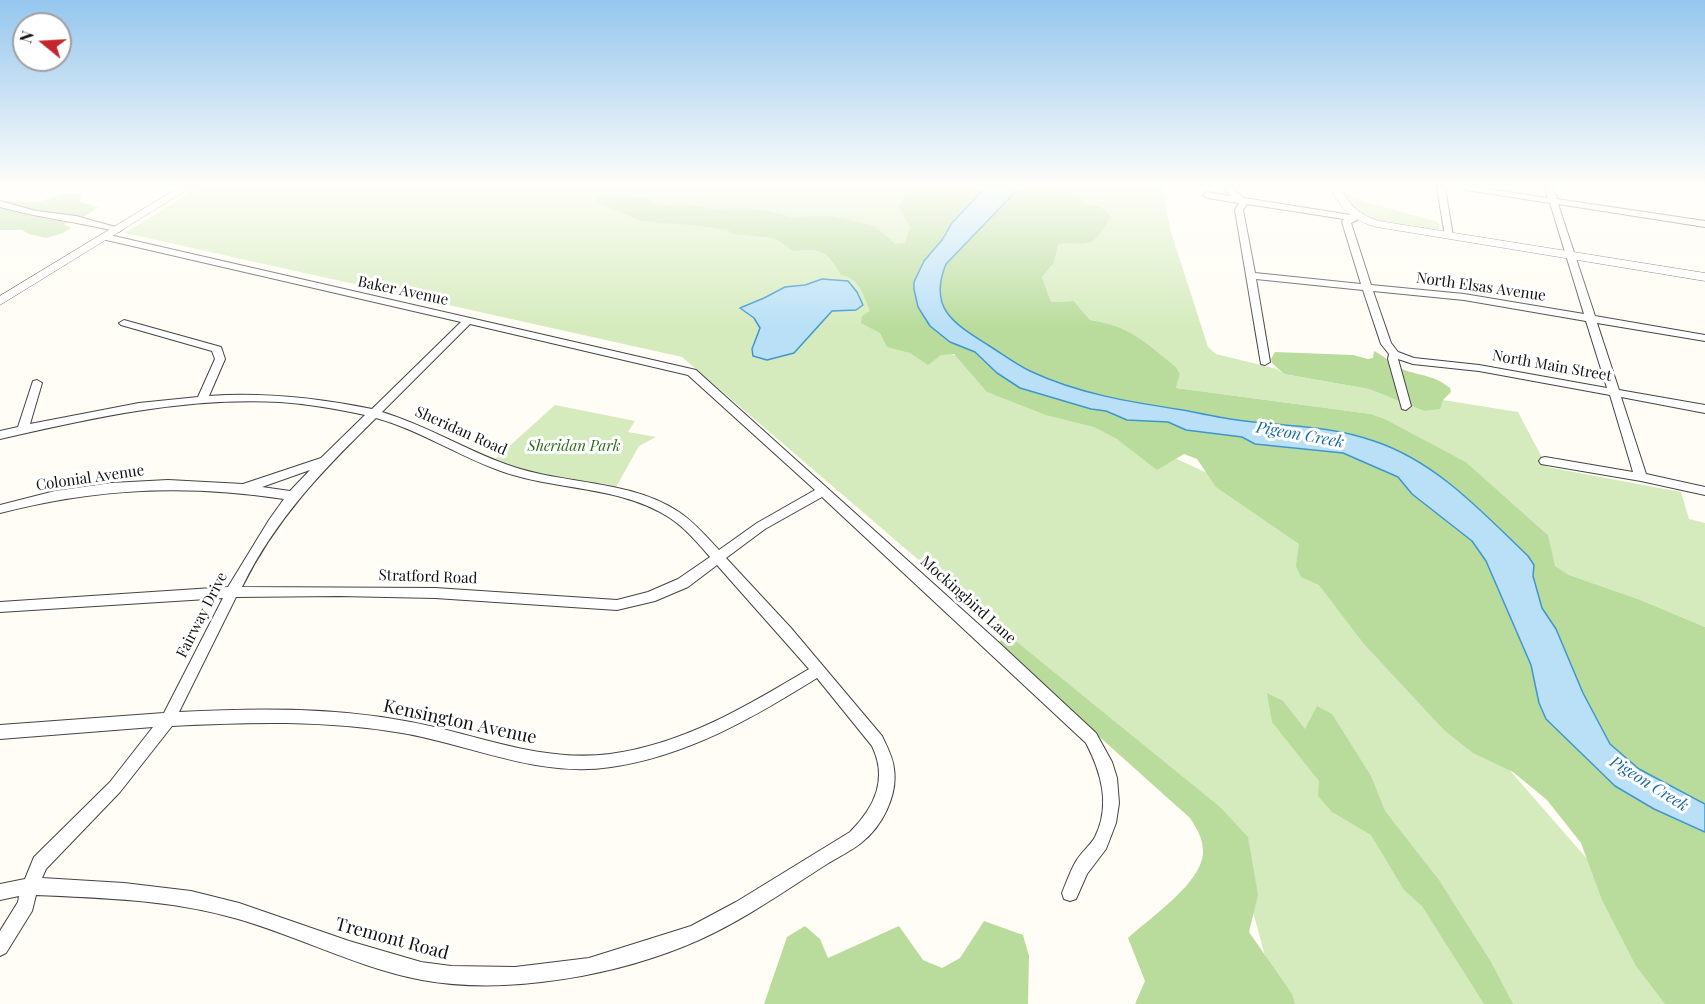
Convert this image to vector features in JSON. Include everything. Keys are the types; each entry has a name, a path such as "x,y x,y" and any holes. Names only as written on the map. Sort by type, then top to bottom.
{"street":[{"path":"0,301 109,235"},
{"path":"1244,235 1265,362"},
{"path":"1350,235 1386,344 1394,354 1393,359 1406,406"},
{"path":"1442,235 1705,277"},
{"path":"1565,235 1641,477"},
{"name":"Baker Avenue","path":"105,237 302,284 678,368 694,374"},
{"name":"North Elsas Avenue","path":"1252,276 1464,297 1705,338"},
{"name":"Fairway Drive","path":"0,947 26,905 30,886 47,854 115,787 168,719 232,592 255,551 293,496 324,461 469,320"},
{"path":"124,323 217,349 220,359 202,399"},
{"name":"North Main Street","path":"1394,354 1413,361 1479,368 1705,409"},
{"name":"Mockingbird Lane","path":"694,374 1066,712 1096,746 1109,778 1111,803 1108,823 1100,843 1081,868 1070,893"},
{"path":"23,429 37,383"},
{"name":"Sheridan Road","path":"0,435 127,408 202,399 294,400 374,413 420,429 483,460 518,473 568,485 615,492 650,502 684,522 759,600 877,741 887,761 888,775"},
{"path":"242,489 324,461"},
{"path":"1545,461 1641,477 1705,491"},
{"name":"Colonial Avenue","path":"0,509 84,491 134,485 183,484 293,496"},
{"name":"Stratford Road","path":"0,607 232,592 339,591 435,593 617,604 650,597 683,583 761,526 823,491"},
{"name":"Kensington Avenue","path":"0,732 168,719 288,716 353,720 440,734 527,758 550,761 599,761 640,755 690,742 746,715 819,670"},
{"name":"Tremont Road","path":"0,892 30,886 124,891 211,903 349,950 421,971 488,977 555,972 589,967 665,944 695,933 742,908 856,837 868,826 882,805 888,787 888,775"}],"green space":[{"path":"33,235 57,235 46,238"},
{"path":"133,235 915,235 884,280 928,343 1280,507 1705,994 1705,1004 1284,1004 1275,993 1232,834 1167,773 682,357"},
{"path":"742,235 885,235 895,244 905,243 908,235 944,235 924,261 914,282 918,307 930,326 950,342 975,352 997,373 1091,409 1106,411 1127,420 1168,422 1186,430 1243,437 1255,444 1343,453 1398,477 1412,494 1472,541 1486,561 1531,665 1539,703 1546,719 1615,786 1654,809 1705,832 1705,1004 1665,1004 1636,966 1602,900 1581,843 1547,800 1513,772 1473,753 1444,730 1364,644 1319,585 1301,577 1296,566 1299,544 1216,487 1197,459 1184,454 1157,470 1117,439 1094,427 1046,415 987,392 954,354 941,355 928,365 910,353 887,347 880,333 861,323 862,316 870,311 857,283 841,275 827,256 811,250 794,251 774,238"},
{"path":"974,235 1099,235 1091,242 1083,244 1058,245 1054,263 1042,277 1051,302 1074,301 1090,320 1116,326 1137,336 1176,367 1180,374 1176,388 1371,414 1385,419 1466,462 1548,535 1555,566 1569,575 1638,599 1705,627 1705,804 1639,769 1610,744 1583,693 1556,629 1542,608 1533,576 1534,565 1528,556 1476,506 1438,475 1397,450 1342,432 1221,418 1124,400 1048,379 1019,365 975,337 947,313 940,292 946,264"},
{"path":"1091,235 1172,235 1208,347 1216,354 1277,369 1284,374 1369,389 1424,411 1443,400 1518,412 1547,467 1681,492 1689,519 1705,523 1705,627 1638,599 1569,575 1554,566 1548,535 1466,462 1385,419 1371,414 1176,388 1180,374 1176,367 1137,336 1116,326 1090,320 1074,301 1051,302 1042,277 1054,263 1058,245 1066,241 1087,243"},
{"path":"1374,351 1397,367 1430,377 1450,388 1451,392 1443,400 1440,409 1424,411 1369,389 1284,374 1272,363 1271,359 1275,352 1353,355 1368,359 1373,358"},
{"name":"Sheridan Park","path":"555,405 635,421 628,432 656,437 639,446 615,489 534,474 495,459"},
{"path":"1007,634 1220,807 1248,837 1258,895 1249,932 1292,994 1295,1004 1135,1004 1145,981 1128,938 1173,899 1194,875 1201,864 1203,847 1201,838 1190,818 1008,655 998,643"},
{"path":"1267,693 1283,701 1305,729 1317,706 1332,714 1371,776 1385,811 1439,880 1491,962 1513,1004 1484,1004 1422,906 1404,890 1371,835 1332,812 1318,796 1319,781 1272,722"},
{"path":"984,921 1023,935 1029,956 1028,1004 764,1004 787,937 805,926 820,939 828,958 899,926 923,960 942,968 960,958"}],"water":[{"name":"Pigeon Creek","path":"945,235 974,235 946,264 940,292 947,313 975,337 1030,371 1067,386 1124,400 1221,418 1326,429 1358,436 1397,450 1438,475 1493,522 1528,556 1534,565 1533,576 1542,608 1556,629 1583,693 1610,744 1639,769 1705,804 1705,832 1654,809 1615,786 1546,719 1539,703 1531,665 1486,561 1472,541 1412,494 1398,477 1343,453 1255,444 1242,437 1186,430 1168,422 1127,420 1106,411 1091,409 1020,388 997,373 975,352 950,342 930,326 918,307 914,282 924,261"},
{"path":"822,279 848,281 857,292 863,305 856,310 832,311 794,353 767,360 753,356 752,349 760,328 754,318 740,308 785,287 805,285"}]}
